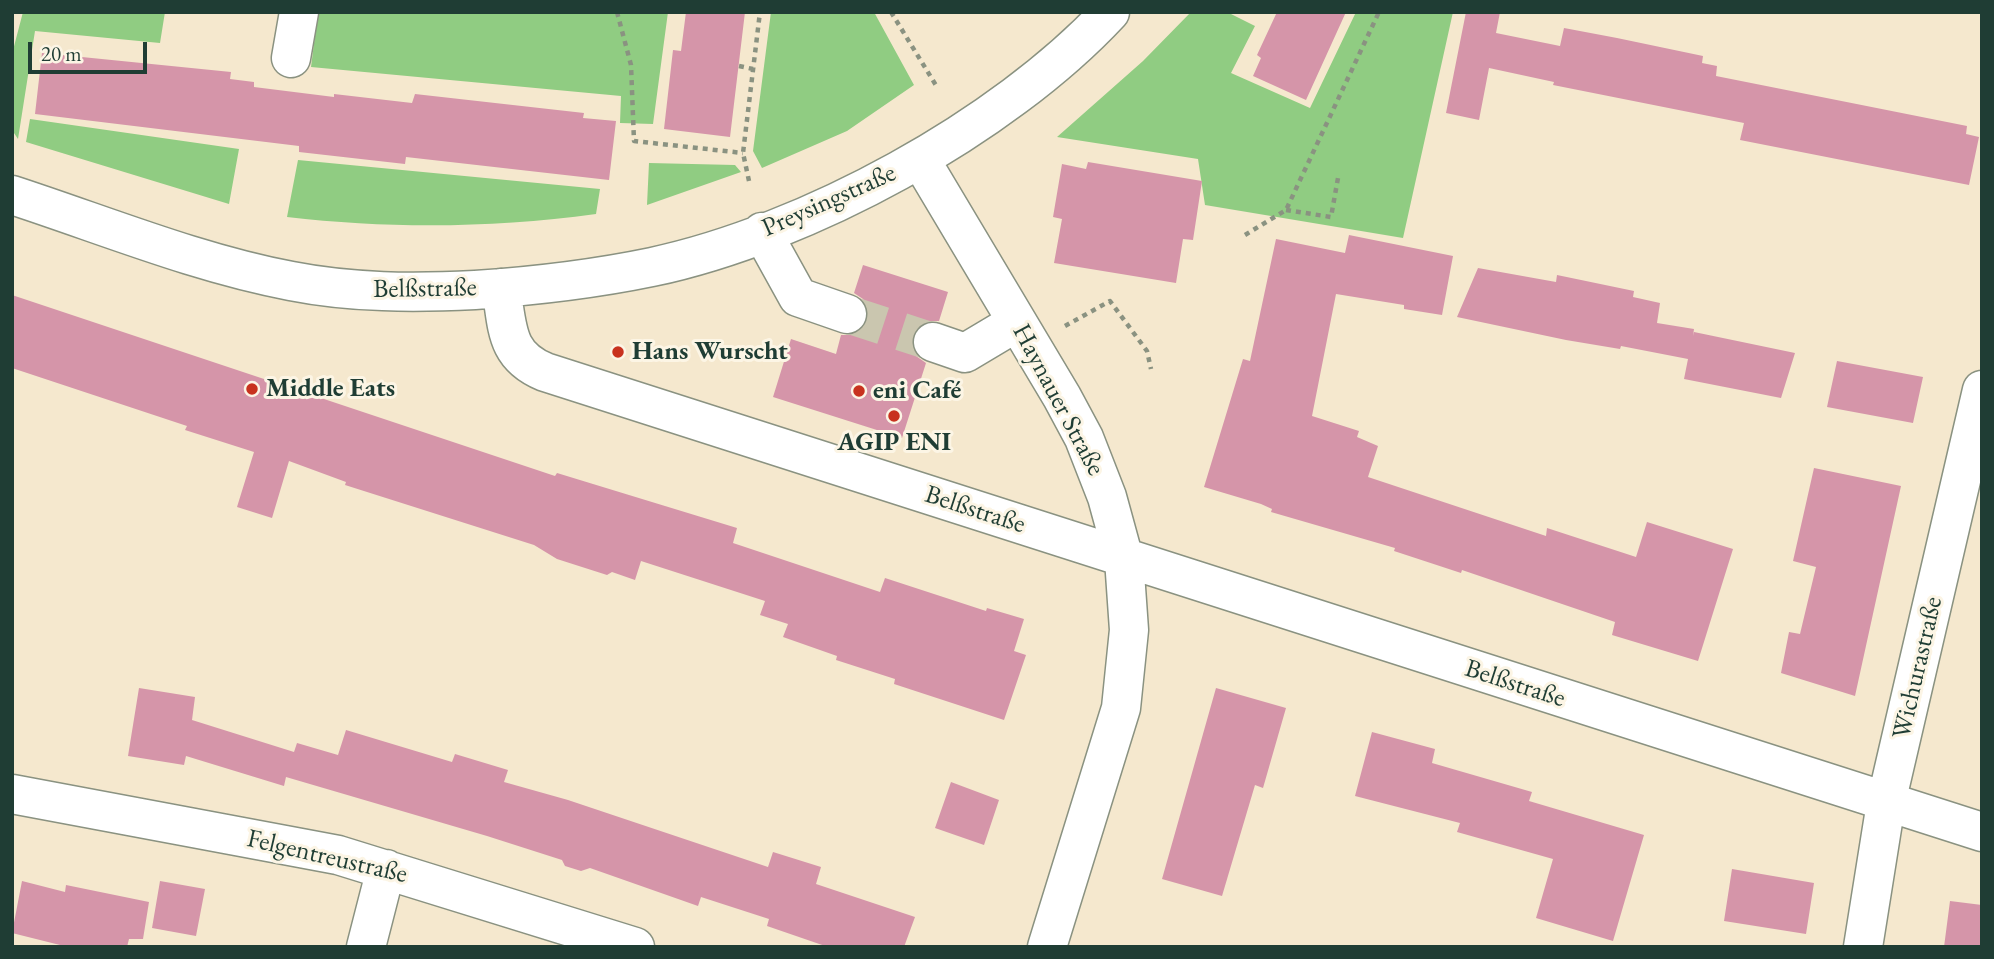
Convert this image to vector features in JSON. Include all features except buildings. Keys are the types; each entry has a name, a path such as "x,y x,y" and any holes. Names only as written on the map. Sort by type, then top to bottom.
{"street":[{"path":"291,58 299,12"},
{"name":"Preysingstraße","path":"501,288 653,267 708,252 841,200 920,159 968,130 1031,84 1110,12"},
{"name":"Haynauer Straße","path":"920,159 1083,438 1107,497 1124,559 1129,630 1121,708 1047,947"},
{"name":"Belßstraße","path":"12,195 209,261 291,281 361,290 431,292 501,288 513,348 524,362 533,367 1124,559 1982,832"},
{"path":"762,232 798,297 847,314"},
{"path":"933,342 965,353 1017,322"},
{"name":"Wichurastraße","path":"1863,947 1886,803 1982,390"},
{"name":"Felgentreustraße","path":"12,794 338,855 635,947"},
{"path":"366,947 386,869"}],"path":[{"path":"617,12 631,65 634,141 743,153"},
{"path":"749,181 743,153 760,12"},
{"path":"891,12 937,87"},
{"path":"1245,235 1286,210 1379,12"},
{"path":"739,66 753,69"},
{"path":"1286,210 1331,217 1338,178"},
{"path":"1063,327 1110,302 1147,351 1151,369"}],"green space":[{"path":"23,12 165,12 160,43 35,31 18,139 12,130 12,54"},
{"path":"318,12 668,12 653,124 620,123 621,96 311,67"},
{"path":"771,12 874,12 914,85 847,131 762,168 753,151"},
{"path":"1191,12 1227,12 1255,26 1231,73 1310,108 1356,12 1453,12 1403,238 1205,205 1198,159 1057,137 1143,61"},
{"path":"30,119 239,149 229,204 26,142"},
{"path":"298,160 600,189 596,214 557,219 403,225 287,217"},
{"path":"649,163 735,165 741,172 647,205"}],"tunnel":[{"path":"847,314 933,342"}],"place":[{"name":"Hans Wurscht","path":"618,352"},
{"name":"Middle Eats","path":"252,389"},
{"name":"eni Café","path":"859,391"},
{"name":"AGIP ENI","path":"894,416"}]}
